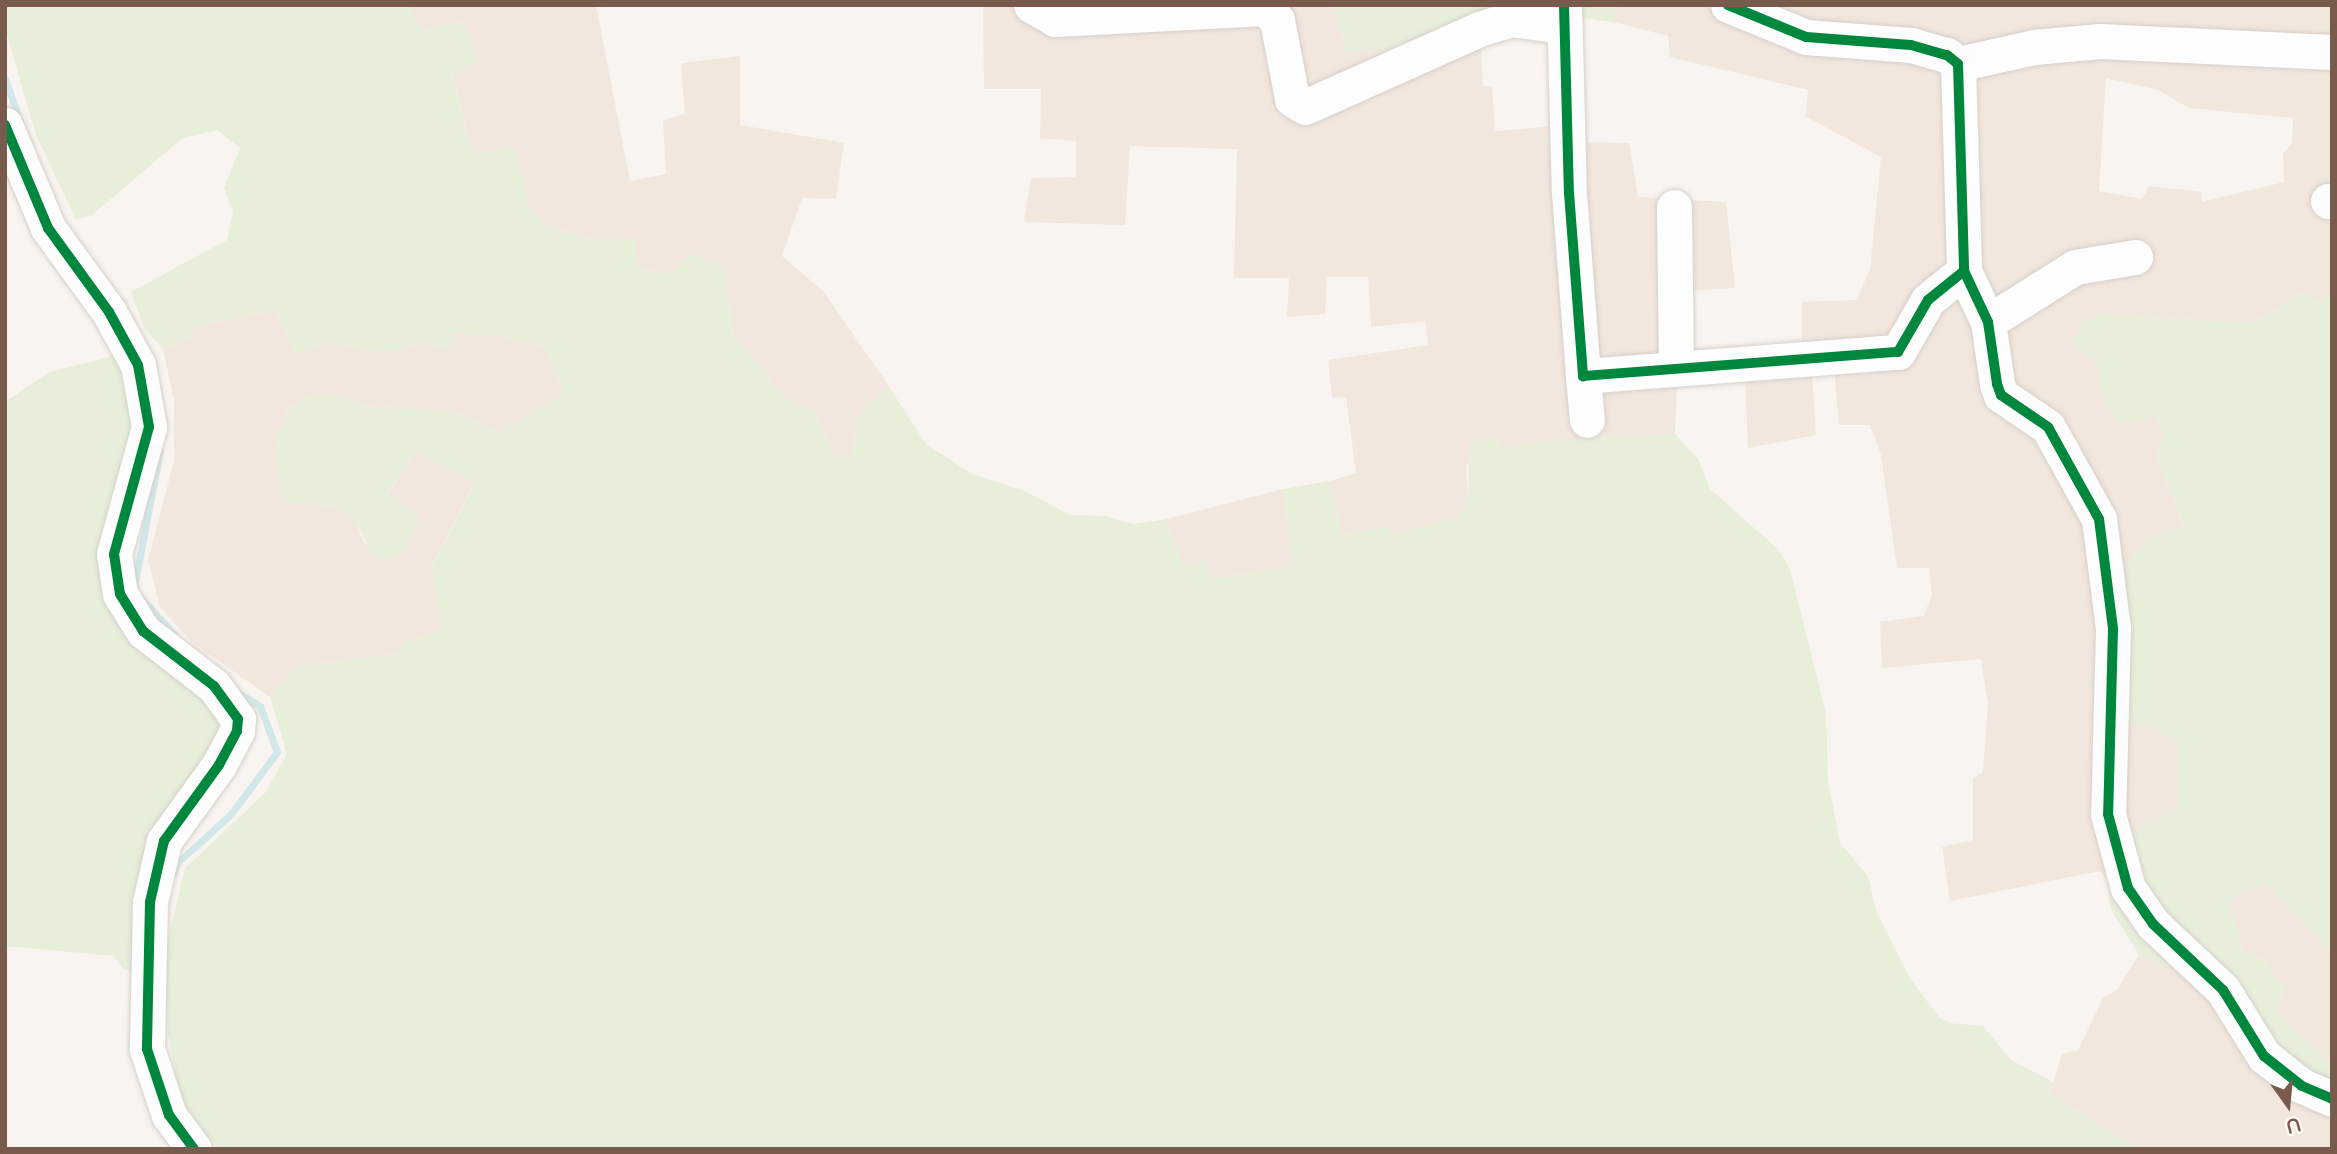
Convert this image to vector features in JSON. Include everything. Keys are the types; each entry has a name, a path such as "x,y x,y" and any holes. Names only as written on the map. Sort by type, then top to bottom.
{"street":[{"path":"1031,5 1055,19 1265,8 1276,19 1292,99 1305,107 1479,29 1511,19 1563,15 1587,420"},
{"path":"1728,5 1806,37 1910,45 1947,55 1958,64 1964,271 1988,322 2001,394 2048,427 2099,519 2113,629 2108,814 2127,888 2153,924 2223,990 2264,1056 2302,1086 2332,1099"},
{"path":"1958,64 2034,47 2100,41 2332,52"},
{"path":"5,125 48,228 109,312 138,365 149,427 114,554 120,594 143,631 214,686 238,719 237,731 219,765 164,841 150,902 147,1049 169,1115 194,1149"},
{"path":"1674,207 1676,366"},
{"path":"1988,322 2075,267 2135,257"},
{"path":"1583,376 1676,366 1898,352 1928,300 1964,271"}],"shaded area":[{"path":"408,5 596,5 630,181 666,174 663,120 685,114 681,63 740,56 740,125 844,143 836,199 802,198 782,256 824,292 888,385 857,416 853,457 834,456 814,411 786,398 733,335 724,266 673,274 637,268 634,239 591,239 545,225 529,207 523,187 472,152 452,73 465,21 421,30"},
{"path":"983,5 1333,5 1346,51 1480,22 1483,86 1492,86 1495,131 1578,124 1578,142 1629,143 1638,197 1726,202 1735,288 1681,291 1675,434 1500,449 1498,436 1466,466 1468,496 1461,517 1391,536 1388,527 1341,535 1330,481 1356,473 1346,398 1332,397 1328,360 1428,345 1425,321 1371,327 1368,277 1327,277 1325,314 1287,317 1289,278 1234,278 1237,149 1130,146 1125,225 1024,222 1031,178 1076,177 1076,141 1040,138 1041,89 984,89"},
{"path":"1618,5 2332,5 2332,295 2315,302 2304,292 2252,323 2097,314 2104,404 2155,415 2164,438 2156,455 2184,527 2178,808 2136,830 2134,869 2108,881 2100,871 1950,901 1942,847 1973,840 1973,778 1983,772 1988,704 1981,659 1882,668 1880,622 1924,616 1932,594 1929,568 1897,568 1881,455 1870,425 1839,425 1834,368 1812,373 1816,435 1748,448 1744,357 1802,350 1802,302 1856,300 1870,270 1881,157 1805,116 1808,90 1670,57 1668,36 1613,22","holes":["2106,78 2158,90 2189,108 2293,118 2292,143 2283,154 2284,182 2202,202 2202,192 2149,186 2142,199 2099,191"]},
{"path":"275,310 296,354 327,343 397,352 419,343 451,348 453,332 498,335 545,347 564,393 499,433 456,412 364,406 337,394 307,397 286,410 280,499 339,508 357,524 365,545 421,518 387,495 416,451 475,482 432,566 443,632 405,641 397,654 296,666 270,697 193,643 160,607 148,560 174,461 174,400 163,349 191,338 195,326"},
{"path":"1283,489 1293,567 1210,579 1182,566 1167,519"},
{"path":"2266,883 2332,952 2332,1065 2286,1028 2276,1013 2284,989 2264,960 2243,950 2228,901"},
{"path":"2139,955 2190,974 2332,1093 2332,1149 2139,1149 2050,1093 2062,1054 2078,1050 2103,998 2117,990"}],"green space":[{"path":"5,5 408,5 421,30 465,21 477,63 452,74 472,152 515,146 529,207 545,225 591,239 634,239 637,268 673,274 689,253 724,266 733,335 786,398 814,411 834,456 853,457 857,416 888,385 926,444 972,474 1022,490 1070,515 1105,516 1133,524 1167,519 1182,566 1208,562 1211,579 1293,567 1283,489 1330,481 1341,535 1388,527 1391,535 1461,517 1468,496 1470,442 1498,436 1500,449 1573,438 1675,434 1699,460 1710,489 1779,550 1790,569 1826,714 1828,780 1840,843 1868,876 1876,911 1909,977 1939,1017 1949,1023 1983,1026 2011,1060 2053,1082 2050,1093 2139,1149 219,1149 181,1103 168,1033 162,964 185,868 265,793 287,754 270,697 296,666 397,654 405,641 442,632 432,567 475,483 416,451 387,494 421,517 402,554 375,560 357,524 339,508 280,499 275,434 283,428 286,410 307,397 337,394 364,406 456,412 499,433 564,393 545,347 498,335 454,332 451,348 419,343 397,352 327,343 296,354 275,310 195,326 191,338 163,349 144,328 131,292 227,240 233,212 224,188 240,148 217,130 183,138 92,215 76,220 36,135 5,28"},
{"path":"1333,5 1618,5 1613,22 1547,13 1386,59 1381,47 1346,52"},
{"path":"2305,292 2315,302 2332,295 2332,952 2266,883 2228,901 2243,950 2264,960 2284,989 2276,1013 2332,1065 2332,1093 2190,974 2139,955 2110,908 2108,881 2134,869 2125,846 2136,830 2178,808 2178,740 2125,720 2122,586 2131,557 2149,539 2184,526 2156,455 2164,438 2155,416 2120,424 2104,404 2097,362 2072,346 2081,324 2097,314 2252,323"},
{"path":"114,356 121,357 140,427 105,553 230,721 136,968 124,970 114,956 5,946 5,402 49,372"}],"waterway":[{"path":"5,79 20,121"},
{"path":"134,587 160,451"},
{"path":"142,599 174,634"},
{"path":"174,873 177,863 231,814 277,752 260,706 237,692"}],"cycle path":[{"path":"1564,5 1569,193 1583,376 1898,352 1928,300 1964,271"},
{"path":"1728,5 1806,37 1911,45 1947,55 1958,64 1964,271 1988,322 1997,384 2001,395 2048,427 2099,519 2113,629 2108,814 2128,888 2153,924 2223,990 2264,1056 2302,1086 2332,1099"},
{"path":"5,125 48,228 109,312 138,365 149,427 114,554 120,594 143,631 214,686 238,719 237,731 219,765 164,841 150,902 147,1049 169,1115 194,1149"}]}
